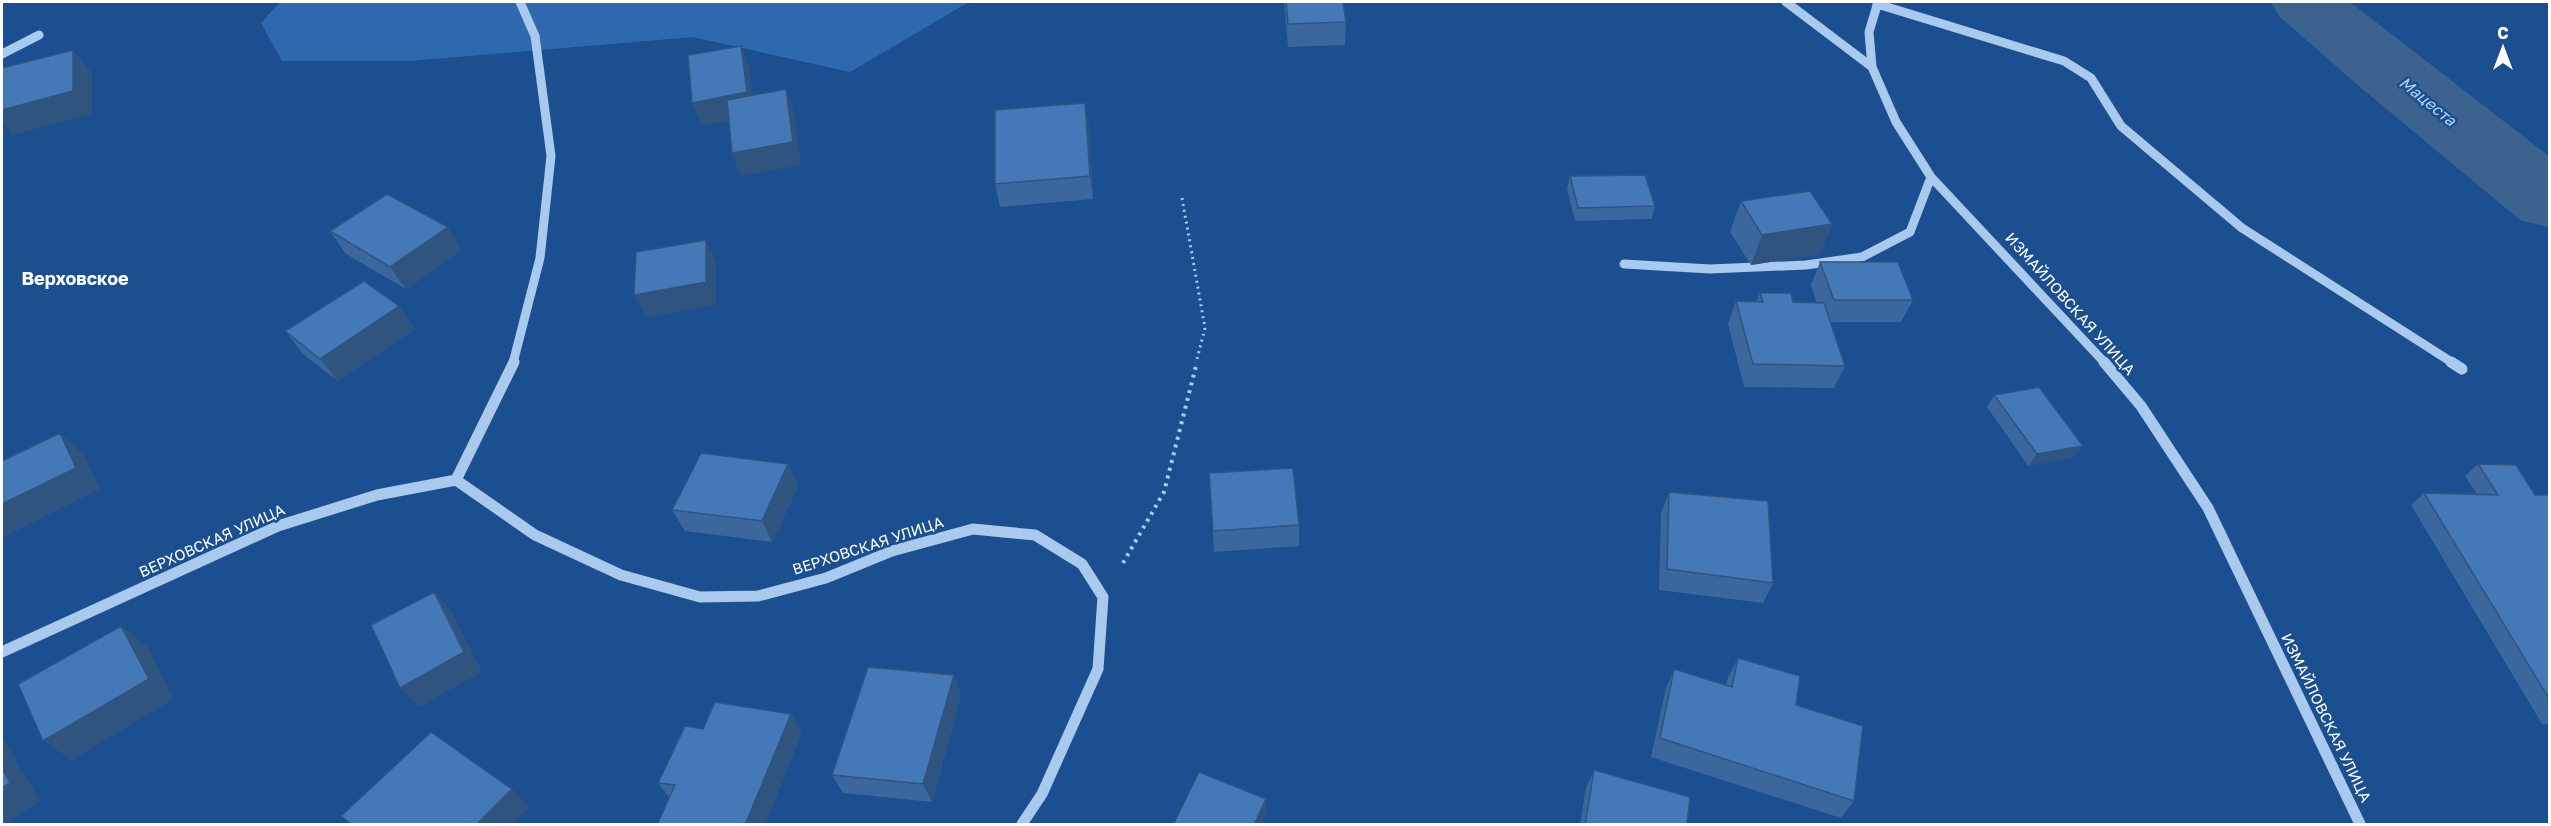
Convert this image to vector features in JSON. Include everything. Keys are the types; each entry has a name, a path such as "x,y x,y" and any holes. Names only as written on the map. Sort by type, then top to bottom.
{"street":[{"path":"456,480 513,366 540,258 551,156 535,36 520,2"},
{"path":"1786,2 1872,67"},
{"path":"1878,3 2064,61 2082,72 2091,78 2121,126 2242,228 2462,369"},
{"name":"ИЗМАЙЛОВСКАЯ УЛИЦА","path":"1878,3 1869,32 1872,67 1896,122 1931,177 2086,340 2141,406 2208,508 2360,825"},
{"path":"2,54 39,35"},
{"path":"1624,264 1710,269 1806,265 1862,256 1910,232 1931,177"},
{"name":"ВЕРХОВСКАЯ УЛИЦА","path":"2,652 278,526 377,495 456,480 535,535 621,575 700,597 758,596 826,578 892,551 973,529 1035,535 1082,564 1103,597"},
{"path":"1023,825 1042,794 1098,669 1103,597"}],"path":[{"path":"1103,597 1164,492 1205,328 1182,198"}],"shaded area":[{"path":"280,2 969,2 850,72 693,37 411,61 282,61 261,23"}],"building":[{"path":"1286,2 1343,2 1346,22 1288,24"},
{"path":"741,46 747,92 692,103 688,55"},
{"path":"73,50 73,91 2,110 2,68"},
{"path":"786,89 793,142 732,153 727,100"},
{"path":"1085,103 1090,176 995,184 995,110"},
{"path":"1645,175 1655,206 1578,208 1570,176"},
{"path":"1810,191 1832,224 1762,235 1741,201"},
{"path":"387,194 448,227 390,267 330,231"},
{"path":"706,240 706,282 634,295 636,252"},
{"path":"1820,262 1898,262 1913,300 1834,300"},
{"path":"364,281 399,306 320,359 285,331"},
{"path":"1760,293 1791,293 1793,302 1824,303 1845,366 1753,364 1736,301 1763,302"},
{"path":"2039,387 2083,446 2037,454 1994,395"},
{"path":"60,433 76,468 2,504 2,461"},
{"path":"701,453 788,464 762,521 672,510"},
{"path":"2478,464 2516,465 2535,495 2550,495 2550,700 2424,493 2498,495"},
{"path":"1293,468 1299,525 1213,531 1209,473"},
{"path":"1669,492 1768,501 1773,583 1667,569"},
{"path":"434,592 464,652 400,688 371,625"},
{"path":"121,626 149,679 43,741 18,684"},
{"path":"1738,658 1800,676 1796,705 1863,726 1854,801 1660,738 1674,669 1732,687"},
{"path":"868,667 954,675 923,784 832,775"},
{"path":"715,702 791,714 745,825 657,825 675,785 658,783 685,726 703,729"},
{"path":"431,732 512,789 476,825 352,825 341,816"},
{"path":"2,768 10,783 2,788"},
{"path":"1594,770 1690,797 1687,825 1585,825"},
{"path":"1199,772 1266,799 1254,825 1173,825"}],"waterway":[{"name":"Мацеста","path":"2306,2 2550,200"}],"district":[{"name":"Верховское","path":"75,279"}]}
